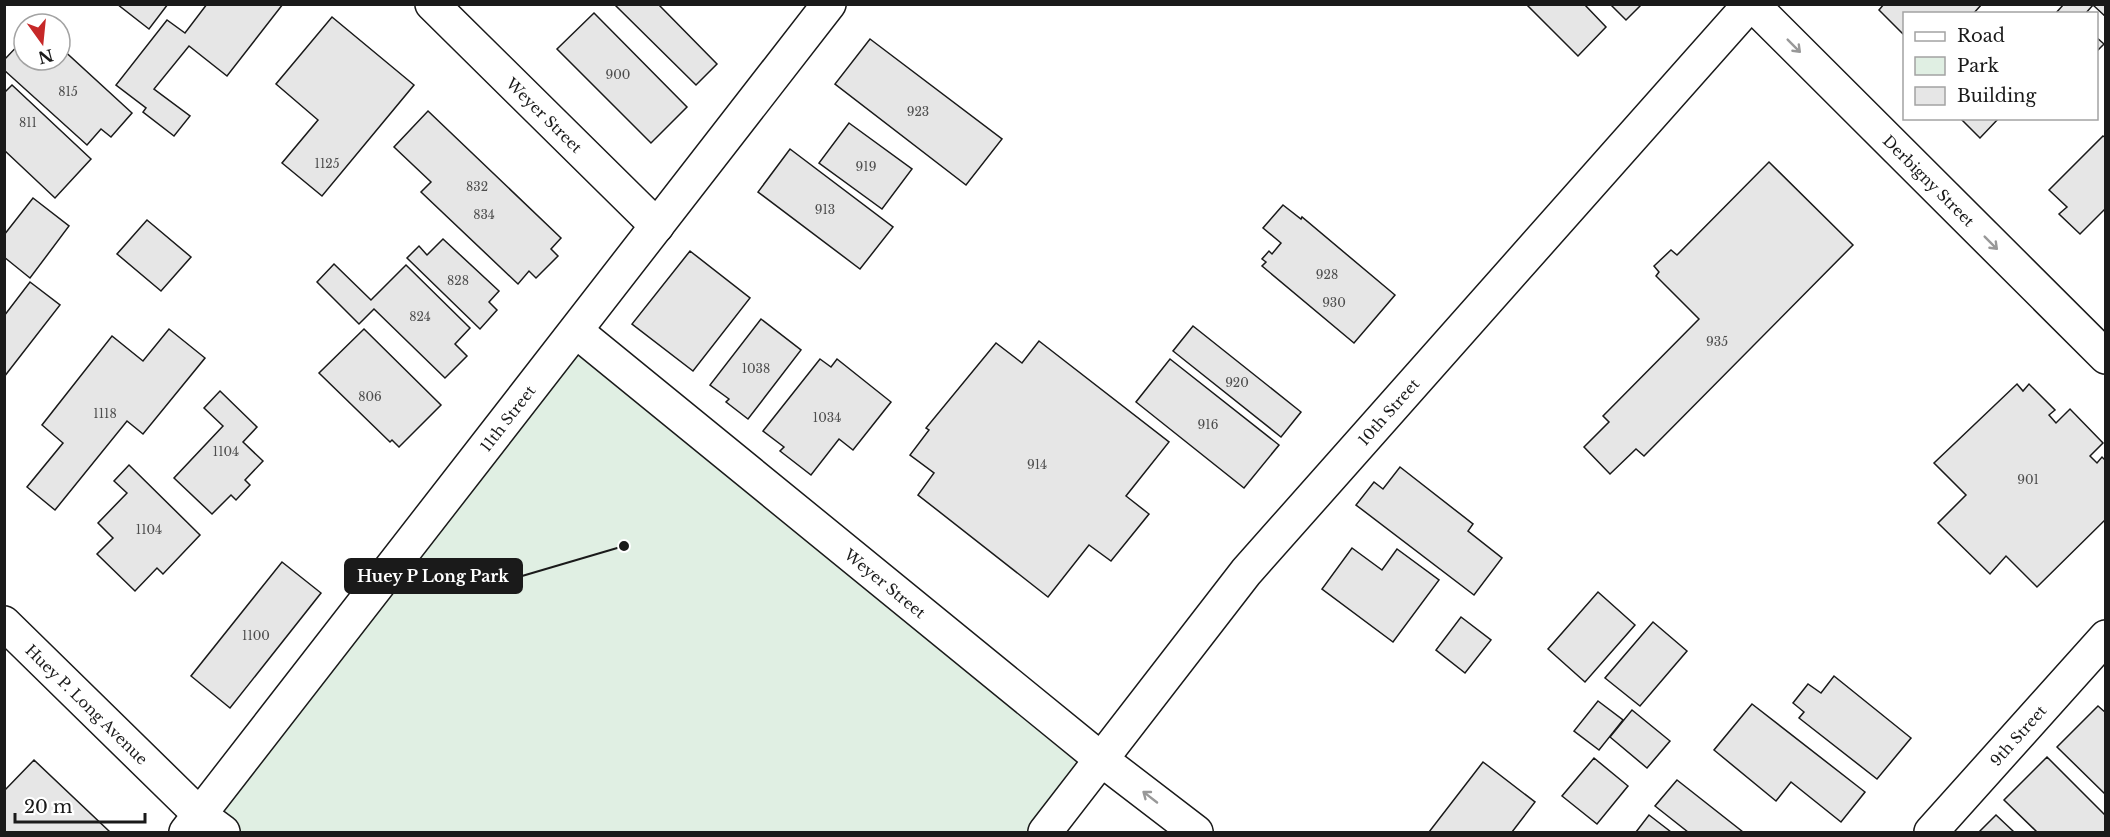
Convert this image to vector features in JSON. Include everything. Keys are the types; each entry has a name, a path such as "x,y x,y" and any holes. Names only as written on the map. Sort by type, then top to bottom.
{"street":[{"name":"Weyer Street","path":"432,4 657,225"},
{"name":"11th Street","path":"203,827 657,225 829,4"},
{"name":"Derbigny Street","path":"1751,4 2106,357"},
{"name":"10th Street","path":"1045,832 1246,572 1751,4"},
{"name":"Weyer Street","path":"576,332 1102,760 1196,832"},
{"name":"Huey P. Long Avenue","path":"4,623 203,827"},
{"name":"9th Street","path":"1932,832 2106,637"}],"green space":[{"path":"576,331 1102,760 1045,832 186,832"}],"building":[{"path":"117,4 168,4 149,29"},
{"path":"207,4 283,4 227,76 189,46 154,89 190,116 174,136 143,112 146,108 116,85 167,20 185,33"},
{"path":"614,4 658,4 717,64 696,85"},
{"path":"1526,4 1584,4 1606,27 1578,56"},
{"path":"1610,4 1642,4 1626,20"},
{"path":"1884,4 1982,4 1975,12 1903,12 1903,34 1879,10"},
{"path":"2064,4 2106,4 2106,17 2093,5 2087,12 2057,12"},
{"path":"594,13 687,107 651,143 557,49"},
{"path":"332,17 414,85 322,196 282,163 318,120 276,84"},
{"path":"870,39 1002,139 966,185 835,84"},
{"path":"2098,39 2104,44 2098,50"},
{"path":"12,52 12,72 72,72 72,58 132,113 111,137 101,129 87,145 4,70 4,60"},
{"path":"12,85 91,159 55,198 4,150 4,93"},
{"path":"428,111 561,238 551,249 558,256 536,278 529,271 518,284 421,192 431,182 394,147"},
{"path":"1962,120 1997,120 1980,138"},
{"path":"849,123 912,169 882,209 819,163"},
{"path":"2103,136 2106,138 2106,208 2080,234 2059,214 2067,207 2049,190"},
{"path":"790,149 893,227 860,269 758,192"},
{"path":"1769,162 1853,245 1644,456 1636,449 1610,474 1584,447 1609,422 1603,416 1699,319 1656,276 1659,272 1654,266 1671,250 1677,255"},
{"path":"33,198 69,226 30,278 4,257 4,235"},
{"path":"1283,205 1301,219 1302,217 1395,295 1354,343 1262,266 1266,262 1262,259 1269,251 1272,254 1281,243 1263,228"},
{"path":"147,220 191,257 161,291 117,254"},
{"path":"443,239 499,291 489,302 497,310 480,329 407,258 419,246 427,255"},
{"path":"690,251 750,298 693,371 632,324"},
{"path":"334,264 371,300 406,265 470,328 455,344 467,356 445,378 374,309 359,324 317,282"},
{"path":"30,282 60,305 4,377 4,316"},
{"path":"761,319 801,350 748,419 726,402 729,399 710,385"},
{"path":"1193,326 1301,412 1281,437 1173,351"},
{"path":"169,329 205,358 143,434 127,421 55,510 27,487 63,443 42,425 112,336 143,361"},
{"path":"364,329 441,405 399,447 392,440 390,442 319,373"},
{"path":"1039,341 1169,442 1126,496 1149,514 1111,561 1089,545 1048,597 918,495 934,473 910,455 929,430 926,428 996,343 1022,363"},
{"path":"820,359 831,367 837,359 891,402 853,450 839,439 811,475 780,451 784,447 763,431"},
{"path":"1170,359 1279,445 1244,488 1136,402"},
{"path":"2017,384 2023,391 2029,384 2055,410 2049,415 2056,423 2070,409 2103,443 2090,456 2097,463 2102,457 2106,461 2106,519 2037,587 2006,556 1990,574 1938,523 1966,495 1934,463"},
{"path":"220,391 257,427 243,442 263,461 245,480 250,485 236,500 231,495 212,514 174,478 223,426 204,408"},
{"path":"129,465 200,535 163,574 157,568 135,591 97,554 113,538 98,523 127,493 114,481"},
{"path":"1400,467 1473,524 1468,531 1502,558 1474,595 1356,505 1374,482 1383,489"},
{"path":"1352,548 1382,570 1397,549 1439,580 1393,642 1322,589"},
{"path":"282,562 321,593 230,708 191,676"},
{"path":"1598,592 1635,625 1585,682 1548,649"},
{"path":"1461,617 1491,640 1465,673 1436,650"},
{"path":"1653,622 1687,651 1640,706 1605,678"},
{"path":"1834,676 1911,738 1877,779 1799,718 1804,712 1793,703 1808,684 1821,693"},
{"path":"1598,701 1623,720 1599,750 1574,731"},
{"path":"1752,704 1865,792 1841,822 1791,782 1776,801 1714,750"},
{"path":"2098,706 2106,713 2106,795 2057,747"},
{"path":"1632,710 1670,741 1647,768 1610,737"},
{"path":"2047,757 2106,816 2106,832 2037,832 2004,800"},
{"path":"1594,758 1628,786 1597,824 1562,796"},
{"path":"34,760 110,832 4,832 4,791"},
{"path":"1483,762 1535,802 1512,832 1429,832"},
{"path":"1677,780 1743,832 1688,832 1655,806"},
{"path":"1649,815 1671,832 1636,832"},
{"path":"1996,815 2014,832 1979,832"}],"place":[{"name":"Huey P Long Park","path":"624,546"}]}
